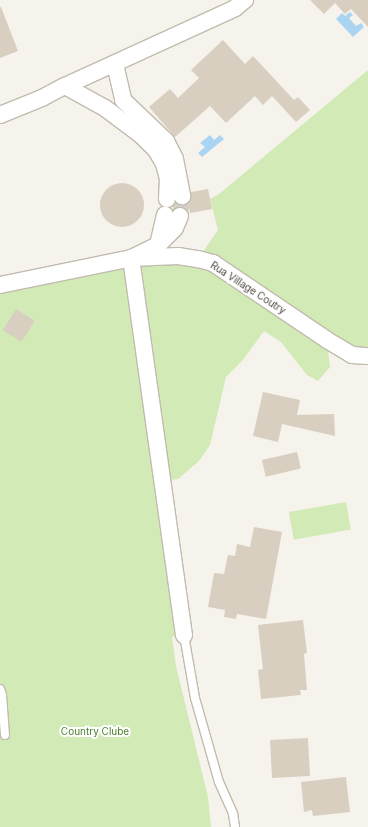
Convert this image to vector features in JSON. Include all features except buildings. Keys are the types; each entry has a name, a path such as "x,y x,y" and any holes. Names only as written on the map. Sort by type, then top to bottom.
{"street":[{"path":"0,115 42,98 235,8 245,0"},
{"path":"65,86 106,108 141,134 156,150 164,164 174,197 175,159 166,141 123,100 115,64"},
{"path":"172,215 175,228 158,244 131,258 184,635"},
{"name":"Rua Village Coutry","path":"0,285 131,258 178,256 213,263 326,340 352,355 368,356"}],"lane":[{"path":"184,635 195,698 219,782 233,814 235,827"},
{"path":"0,689 2,695 4,735"}],"green space":[{"name":"Country Clube","path":"368,70 368,356 327,341 330,367 318,381 307,375 281,342 264,331 242,361 226,377 210,445 199,461 178,479 163,481 184,635 172,637 176,666 208,797 211,827 0,827 0,285 78,268 198,259 218,230 210,199 219,194"},
{"path":"346,502 351,530 294,540 289,512"}],"water":[{"path":"350,12 353,15 349,18 356,26 361,23 364,27 353,37 336,19 342,13 345,16"},
{"path":"210,135 214,140 220,135 224,139 202,157 198,153 205,147 200,143"}],"tunnel":[{"path":"180,216 182,196"}]}
